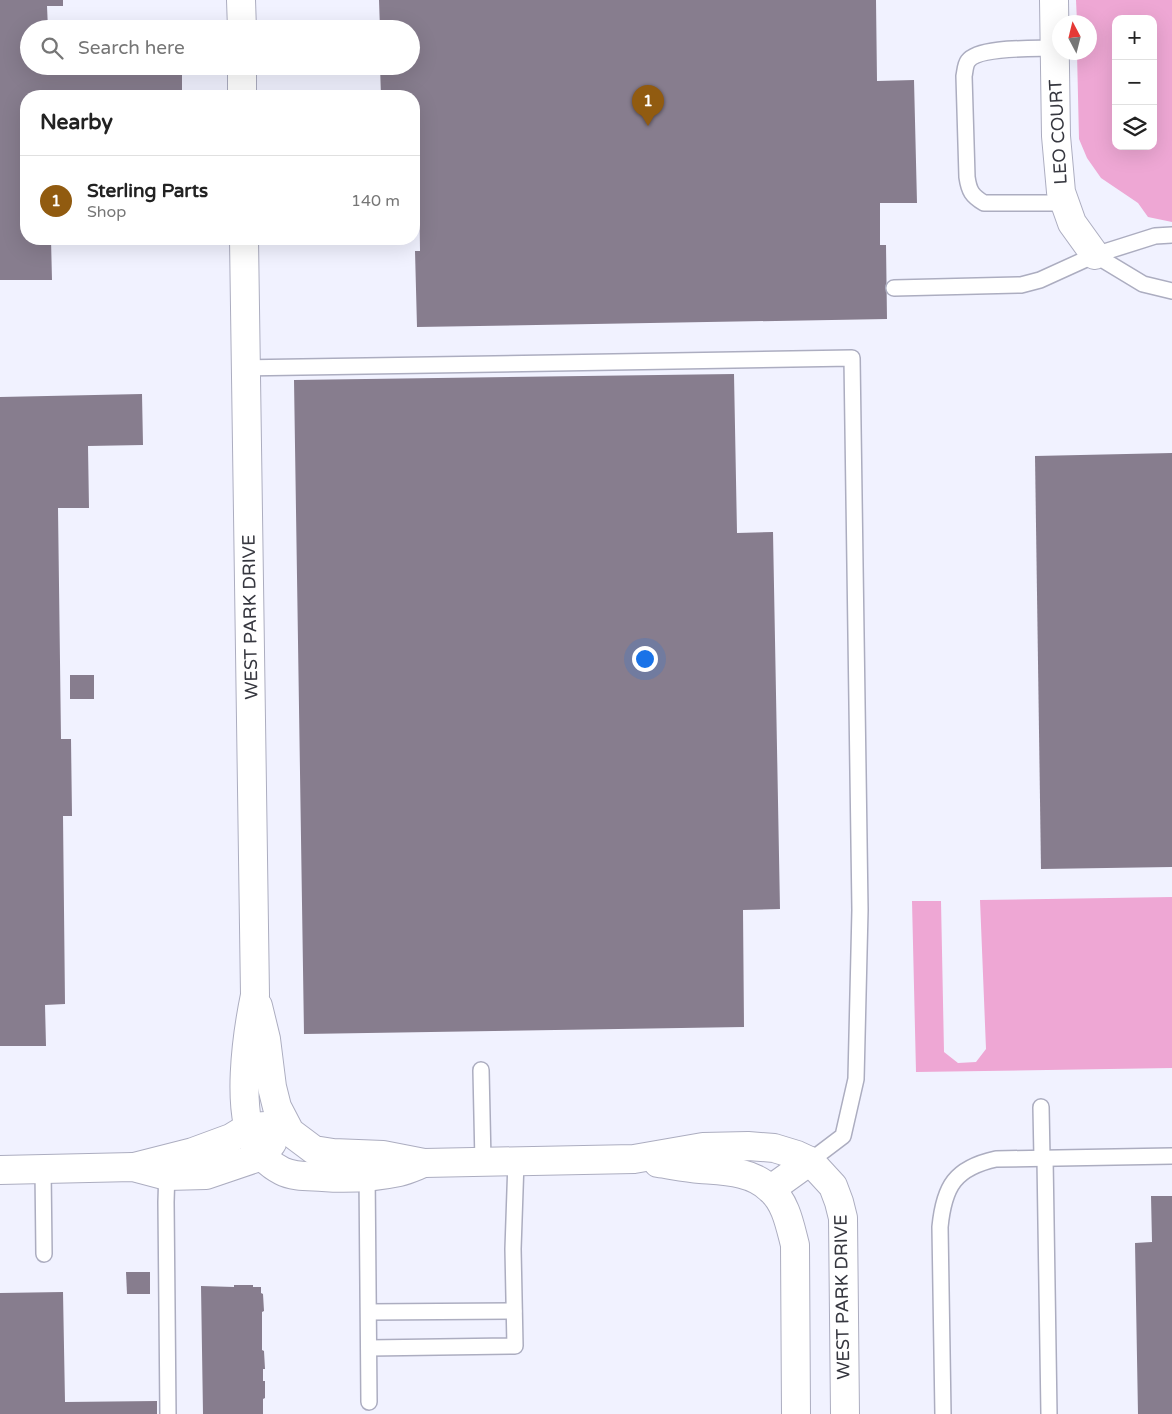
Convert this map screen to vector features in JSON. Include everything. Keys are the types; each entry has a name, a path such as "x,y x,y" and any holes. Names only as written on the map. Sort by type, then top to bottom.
{"street":[{"path":"241,0 242,20"},
{"name":"LEO COURT","path":"1054,0 1054,15"},
{"name":"LEO COURT","path":"1055,60 1056,136 1061,192 1072,223 1095,255"},
{"path":"242,75 242,90"},
{"name":"WEST PARK DRIVE","path":"244,245 255,995 248,1035 245,1080 246,1115 256,1147 270,1164 284,1173 332,1178 366,1165 383,1155 424,1163 634,1159 703,1147 748,1146 774,1148 796,1154 810,1161 833,1186 843,1218 845,1414"},
{"name":"WEST PARK DRIVE","path":"255,995 266,1039 276,1107 290,1132 314,1150 366,1165"},
{"path":"167,1167 194,1152 231,1138 249,1127 286,1123"},
{"path":"0,1170 167,1167 206,1175 262,1156 286,1123"},
{"name":"WEST PARK DRIVE","path":"634,1159 700,1169 726,1170 762,1182 778,1198 785,1211 795,1245 796,1414"},
{"path":"770,1189 810,1161"}],"lane":[{"path":"1052,48 996,50 975,56 967,62 964,76 966,177 969,189 974,197 984,203 1065,203"},
{"path":"894,288 1021,285 1040,280 1095,255 1155,236 1172,235"},
{"path":"1095,255 1143,284 1172,291"},
{"path":"246,368 852,358 860,910 856,1079 843,1136 810,1161"},
{"path":"481,1070 483,1162"},
{"path":"1041,1107 1044,1158 1049,1414"},
{"path":"943,1414 940,1227 942,1206 951,1185 962,1171 978,1163 996,1159 1172,1156"},
{"path":"369,1348 515,1346 514,1249 516,1161"},
{"path":"366,1165 369,1402"},
{"path":"167,1167 168,1414"},
{"path":"43,1169 44,1254"},
{"path":"368,1312 514,1311"}],"shaded area":[{"path":"1076,0 1172,0 1172,222 1148,217 1138,203 1101,178 1087,158 1079,139 1077,60 1097,60 1097,15 1077,15"},
{"path":"1172,897 1172,1068 916,1072 912,901 941,901 944,1052 958,1063 976,1062 986,1049 980,900"}],"building":[{"path":"0,0 63,0 63,6 47,6 48,20 20,20 20,75 182,75 182,90 20,90 20,245 51,245 52,280 0,280"},
{"path":"379,0 876,0 877,81 914,80 917,203 880,203 880,245 886,245 887,319 417,327 415,251 420,251 420,90 381,90 380,75 420,75 420,20 380,20"},
{"path":"734,374 737,533 773,532 780,909 743,910 744,1027 304,1034 294,380"},
{"path":"142,394 143,445 88,446 89,508 58,508 61,739 71,739 72,816 63,816 65,1004 45,1005 46,1046 0,1046 0,397"},
{"path":"1172,453 1172,867 1041,869 1035,456"},
{"path":"70,675 94,675 94,699 70,699"},
{"path":"1151,1196 1172,1196 1172,1414 1138,1414 1135,1243 1152,1242"},
{"path":"126,1272 150,1272 150,1294 127,1294"},
{"path":"234,1285 261,1287 261,1293 263,1294 262,1350 264,1351 265,1369 263,1369 263,1381 265,1381 265,1398 263,1399 263,1414 203,1414 201,1286 234,1287"},
{"path":"63,1292 65,1402 157,1401 157,1414 0,1414 0,1293"}],"place":[{"name":"Sterling Parts","path":"648,126"}]}
